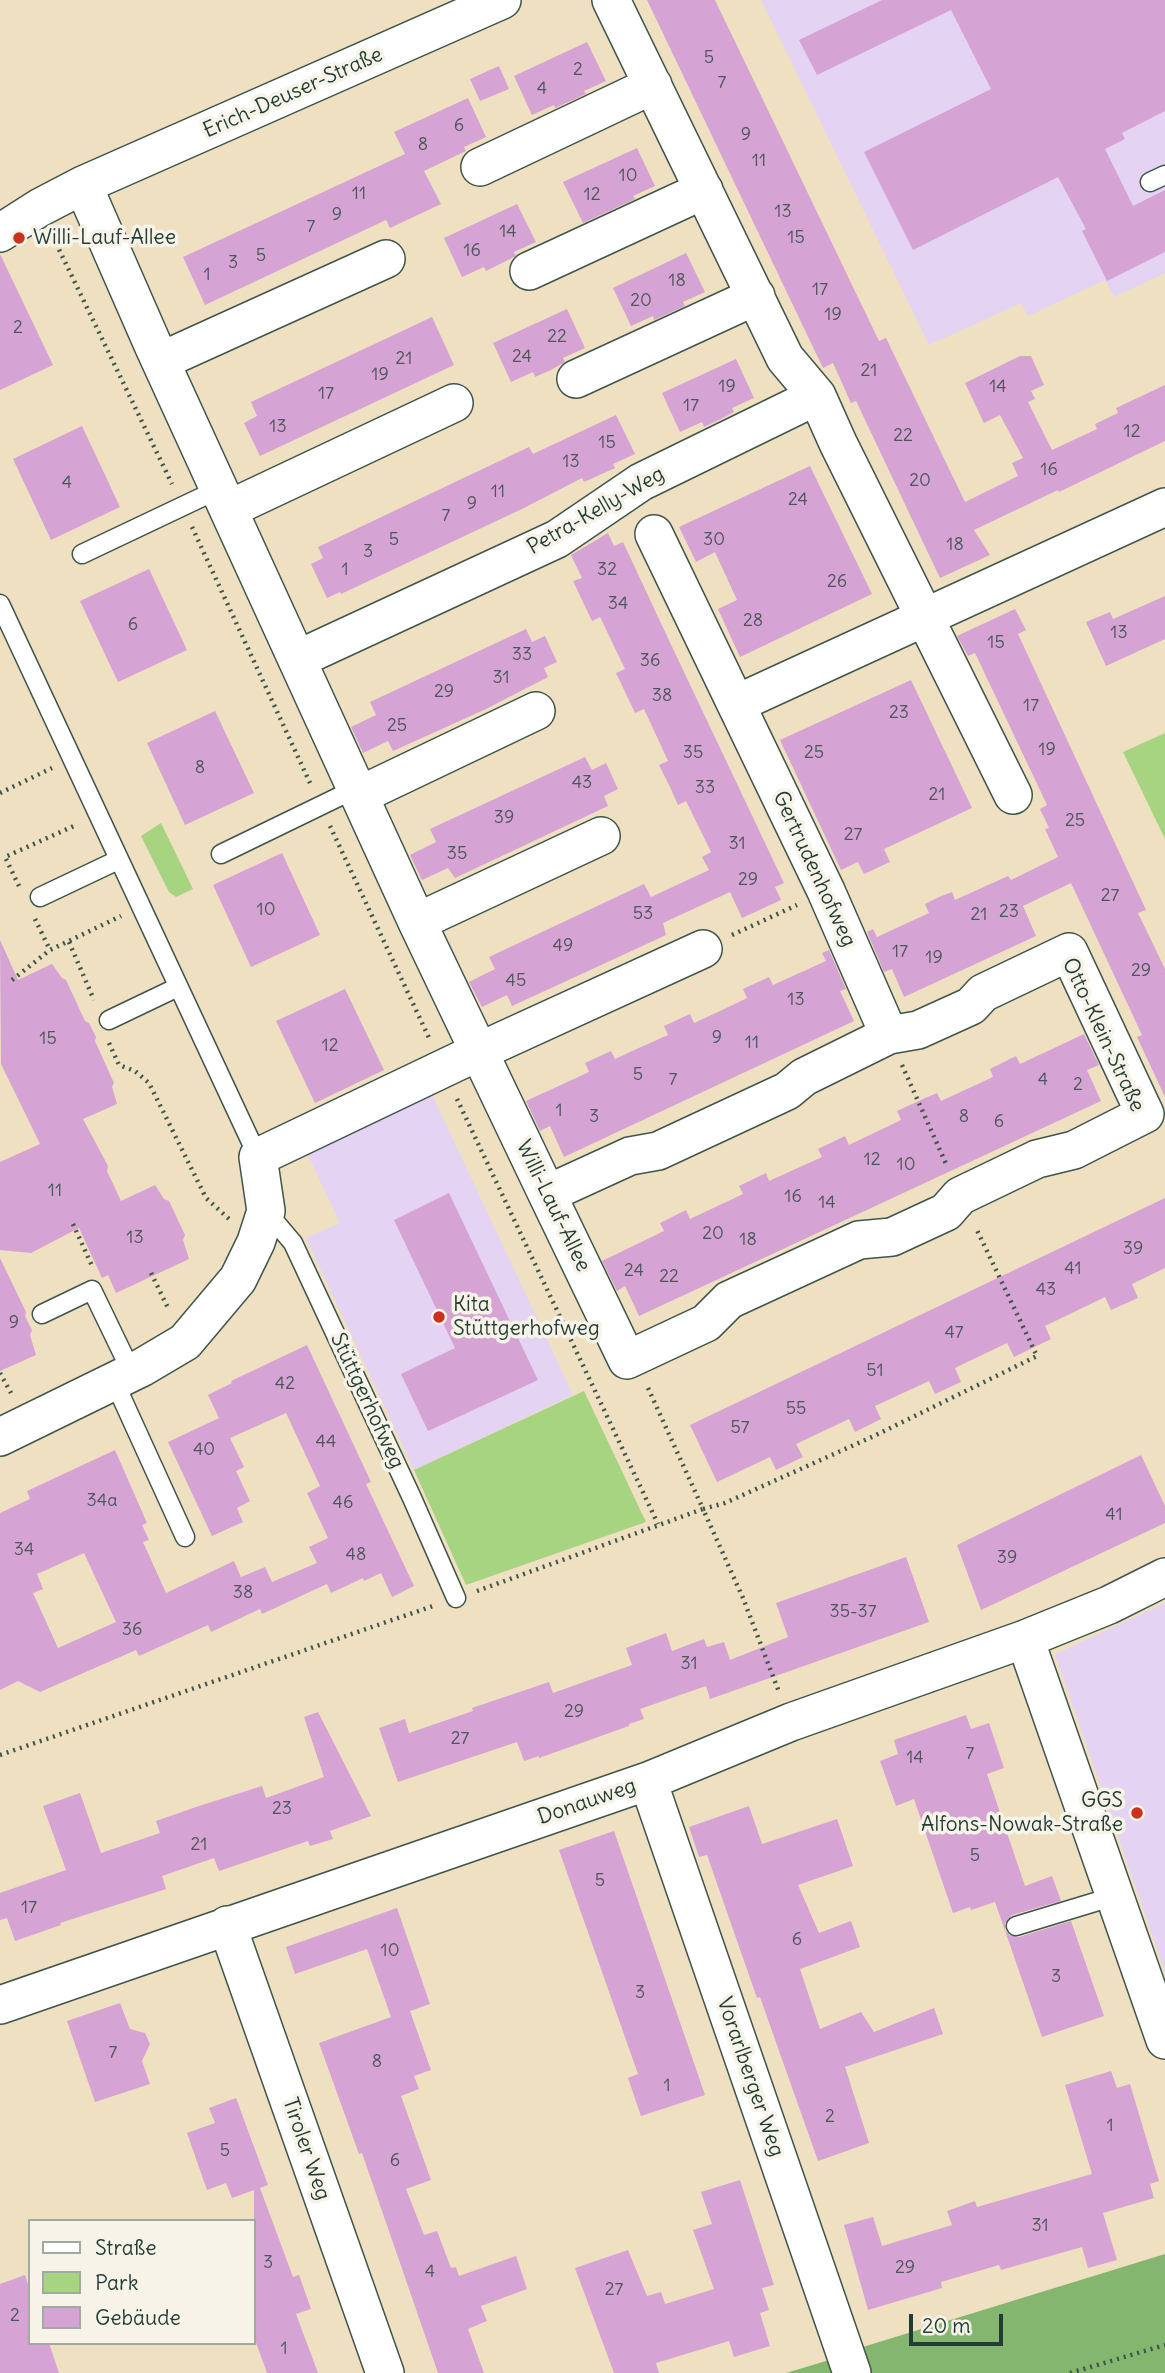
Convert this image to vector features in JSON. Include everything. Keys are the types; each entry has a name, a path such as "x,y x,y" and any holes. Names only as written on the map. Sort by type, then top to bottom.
{"street":[{"name":"Erich-Deuser-Straße","path":"0,233 39,208 83,185 502,0"},
{"path":"611,0 785,358 817,396 1013,795"},
{"path":"480,167 653,85"},
{"name":"Willi-Lauf-Allee","path":"83,185 417,922 627,1360"},
{"path":"529,271 704,190"},
{"path":"161,361 386,259"},
{"path":"576,379 756,296"},
{"name":"Petra-Kelly-Weg","path":"298,659 556,539 641,482 817,396"},
{"path":"224,499 454,403"},
{"path":"736,704 1165,507"},
{"name":"Gertrudenhofweg","path":"654,534 826,891 889,1035"},
{"path":"358,791 536,711"},
{"path":"417,922 601,836"},
{"path":"0,1437 123,1377 184,1342 239,1279 261,1226 258,1157 703,949"},
{"name":"Otto-Klein-Straße","path":"547,1194 630,1156 658,1151 787,1091 804,1077 889,1035 918,1030 971,1006 983,993 1069,952 1145,1114 1074,1150 1037,1159 960,1196 946,1212 892,1237 859,1240 729,1300 706,1323 627,1360"},
{"name":"Donauweg","path":"0,2006 648,1781 791,1722 1025,1639 1109,1605 1165,1577"},
{"path":"1025,1639 1165,2040"},
{"name":"Vorarlberger Weg","path":"648,1781 852,2373"},
{"name":"Tiroler Weg","path":"227,1925 385,2373"}],"lane":[{"path":"82,554 183,507 224,499"},
{"path":"0,604 258,1157"},
{"path":"221,854 358,791"},
{"path":"40,897 118,860"},
{"path":"107,1028 178,987"},
{"name":"Stüttgerhofweg","path":"261,1226 293,1243 456,1598"},
{"path":"42,1314 92,1290 185,1537"},
{"path":"1016,1926 1115,1896"}],"path":[{"path":"39,208 183,507 443,1069 658,1524"},
{"path":"0,793 71,759"},
{"path":"5,857 97,816"},
{"path":"703,949 826,891"},
{"path":"12,980 50,950 140,906"},
{"path":"69,942 94,998 93,1007"},
{"path":"107,1028 119,1065 135,1071 149,1083 206,1198 261,1226"},
{"path":"0,1755 456,1598 658,1524 725,1503 874,1436 1037,1356"},
{"path":"627,1360 639,1370 703,1509 743,1598 791,1722"},
{"path":"1070,2373 1165,2345"}],"shaded area":[{"path":"761,0 1165,0 1165,273 1114,297 1105,280 1028,316 1021,303 929,345"},
{"name":"Kita Stüttgerhofweg","path":"428,1086 573,1395 414,1470 306,1238 340,1223 303,1145"},
{"name":"GGS Alfons-Nowak-Straße","path":"1165,1603 1165,1972 1055,1654"}],"green space":[{"path":"1165,733 1165,839 1123,752"},
{"path":"161,823 193,889 176,897 169,892 141,836"},
{"path":"584,1391 646,1522 466,1585 414,1470"},
{"path":"1165,2254 1165,2373 860,2373 853,2350"},
{"path":"836,2358 841,2373 786,2373"}],"building":[{"path":"647,0 715,0 879,341 886,338 965,502 1018,476 1012,463 1023,458 1000,415 984,423 965,383 1020,356 1031,356 1044,385 1031,391 1035,399 1028,402 1052,450 1097,429 1095,424 1118,413 1116,408 1165,385 1165,441 974,530 990,555 940,578 856,401 851,403 833,363 823,368"},
{"path":"882,0 1165,0 1165,111 1122,133 1125,139 1105,149 1133,206 1165,190 1165,252 1107,281 1082,231 1086,229 1058,177 913,250 864,152 991,89 951,10 817,75 799,40"},
{"path":"587,42 606,81 584,91 586,94 532,115 514,76"},
{"path":"499,66 509,89 480,101 470,79"},
{"path":"468,98 486,137 464,147 466,151 424,171 441,204 390,228 386,220 205,305 183,257 405,154 394,132"},
{"path":"637,148 655,186 633,196 635,199 583,223 563,182"},
{"path":"517,204 536,242 514,252 516,256 486,271 484,267 462,277 444,238"},
{"path":"686,253 705,292 683,302 685,306 654,320 653,316 631,326 613,288"},
{"path":"0,254 53,365 0,390"},
{"path":"567,309 585,348 563,358 565,362 551,370 535,377 533,372 511,382 493,343"},
{"path":"432,317 454,365 260,456 244,423 257,416 251,402"},
{"path":"736,359 754,398 732,408 734,412 704,427 702,422 680,432 662,393"},
{"path":"616,415 635,454 613,464 615,468 584,482 582,478 522,509 341,594 340,592 327,598 311,564 323,558 318,547 529,447 533,454"},
{"path":"82,426 120,507 51,540 13,459"},
{"path":"810,466 872,594 740,657 718,609 737,600 715,552 696,562 679,527"},
{"path":"608,533 614,546 623,542 784,883 775,887 781,900 742,918 730,892 663,923 666,935 512,1006 507,995 482,1007 469,982 495,969 489,957 644,884 651,897 709,870 702,857 711,852 686,801 678,805 659,765 668,761 644,709 635,713 616,673 625,669 600,617 592,621 573,581 582,578 571,555"},
{"path":"149,569 187,650 118,682 80,601"},
{"path":"1165,596 1165,639 1106,666 1086,622 1110,612 1113,619"},
{"path":"1015,609 1026,630 1018,634 1146,910 1138,913 1165,969 1165,1097 1137,1037 1142,1035 1071,883 1023,906 1036,936 904,997 892,969 884,972 867,932 873,929 877,937 929,913 925,904 939,897 952,892 955,900 1008,876 1011,880 1058,857 1045,829 1049,828 1040,809 1047,805 975,653 968,656 957,636"},
{"path":"526,629 532,642 545,636 557,662 544,668 548,677 486,709 393,751 388,741 363,753 351,727 376,715 370,702"},
{"path":"911,680 972,808 884,849 890,862 864,874 858,862 841,870 780,740"},
{"path":"215,711 254,793 185,825 147,743"},
{"path":"585,757 592,770 606,763 618,789 604,796 608,806 455,878 448,868 422,880 410,855 436,842 430,829"},
{"path":"282,853 320,935 251,967 213,885"},
{"path":"0,940 18,980 52,964 66,980 85,1021 89,1023 96,1037 95,1041 114,1083 112,1087 117,1104 83,1119 108,1166 107,1171 121,1201 155,1185 164,1199 169,1201 185,1235 183,1240 189,1259 116,1293 108,1275 102,1278 79,1228 31,1253 0,1250 0,1162 40,1144 1,1064"},
{"path":"829,950 846,989 840,991 854,1021 564,1157 550,1126 540,1131 526,1101 589,1072 585,1063 611,1051 615,1059 668,1035 664,1026 690,1014 694,1023 720,1011 747,998 743,989 769,977 773,985 826,961 822,953"},
{"path":"345,989 384,1070 315,1103 276,1021"},
{"path":"1084,1034 1099,1065 1087,1070 1101,1101 639,1316 625,1286 617,1291 602,1261 664,1231 660,1223 686,1210 690,1219 743,1194 739,1186 766,1173 769,1181 822,1157 818,1149 845,1136 849,1145 901,1120 897,1111 937,1093 941,1101 993,1077 990,1069 1016,1056 1020,1064"},
{"path":"449,1193 538,1380 428,1431 401,1374 455,1348 394,1220"},
{"path":"1165,1198 1165,1268 1132,1284 1138,1298 1111,1310 1105,1297 1045,1326 1051,1339 1014,1357 1007,1343 955,1368 961,1382 935,1394 929,1381 875,1406 881,1419 855,1432 849,1419 796,1444 803,1457 776,1470 770,1457 717,1482 690,1425"},
{"path":"0,1258 26,1312 36,1355 0,1371"},
{"path":"307,1345 371,1482 366,1484 414,1586 392,1597 381,1573 331,1593 327,1584 262,1614 260,1609 211,1632 208,1625 139,1656 136,1650 40,1692 18,1681 0,1690 0,1513 30,1499 27,1491 115,1450 147,1523 142,1525 149,1540 143,1542 166,1593 234,1561 241,1577 265,1567 272,1582 317,1563 309,1547 328,1538 307,1493 320,1486 286,1413 230,1438 244,1467 236,1471 250,1501 237,1508 243,1522 212,1536 168,1442 219,1418 208,1395 232,1383 231,1381","holes":["84,1553 116,1622 58,1648 33,1593 43,1589 37,1574"]},
{"path":"1141,1455 1165,1506 1165,1523 981,1610 957,1545"},
{"path":"906,1557 929,1622 710,1699 706,1686 640,1709 644,1719 539,1758 524,1761 517,1742 398,1782 379,1728 405,1719 409,1733 549,1682 553,1693 632,1665 626,1648 666,1633 672,1651 704,1639 707,1647 724,1642 730,1660 788,1637 776,1603"},
{"path":"318,1712 371,1816 330,1831 333,1839 310,1846 308,1841 219,1871 214,1858 162,1876 166,1889 60,1923 61,1925 15,1941 7,1918 0,1920 0,1893 66,1870 43,1806 80,1793 101,1853 160,1833 156,1821 199,1806 262,1786 266,1798 324,1777 304,1717"},
{"path":"966,1715 971,1729 989,1723 1004,1768 987,1774 1025,1886 1052,1876 1061,1901 1012,1915 1005,1923 1005,1930 1009,1935 1019,1937 1071,1921 1104,2016 1042,2037 995,1902 953,1913 914,1799 896,1806 880,1761 898,1754 894,1740"},
{"path":"749,1806 762,1844 837,1819 853,1866 798,1885 819,1933 851,1921 860,1947 800,1969 820,2029 861,2012 874,2032 934,2008 943,2034 845,2067 869,2143 818,2161 707,1855 699,1857 689,1827"},
{"path":"614,1831 705,2095 641,2116 628,2078 638,2074 559,1850"},
{"path":"397,1908 430,2004 410,2011 431,2070 414,2076 419,2089 401,2096 431,2180 406,2189 424,2235 437,2231 451,2268 456,2267 459,2276 516,2256 527,2289 481,2306 487,2321 468,2329 484,2373 438,2373 362,2153 359,2154 319,2043 391,2017 367,1949 295,1974 286,1947"},
{"path":"120,2003 130,2029 145,2033 150,2044 142,2061 150,2084 95,2102 67,2021"},
{"path":"1111,2071 1117,2088 1130,2084 1159,2181 1150,2184 1154,2198 1103,2213 1117,2260 1088,2268 1082,2247 1001,2270 999,2265 941,2282 942,2288 868,2310 844,2225 873,2217 882,2246 952,2225 947,2211 975,2201 977,2207 1092,2174 1065,2085"},
{"path":"236,2098 268,2185 260,2188 293,2277 299,2275 311,2309 296,2314 318,2373 267,2373 256,2343 254,2190 232,2198 226,2183 207,2190 187,2133 215,2123 209,2108"},
{"path":"740,2180 774,2285 762,2288 769,2310 760,2313 770,2346 734,2357 729,2341 656,2363 659,2373 614,2373 575,2268 628,2250 647,2296 661,2292 665,2304 714,2289 693,2230 712,2224 701,2192"},
{"path":"25,2275 28,2284 28,2345 50,2345 59,2373 0,2373 0,2284"}],"place":[{"name":"Willi-Lauf-Allee","path":"19,238"},
{"name":"Kita Stüttgerhofweg","path":"439,1317"},
{"name":"GGS Alfons-Nowak-Straße","path":"1137,1813"}]}
